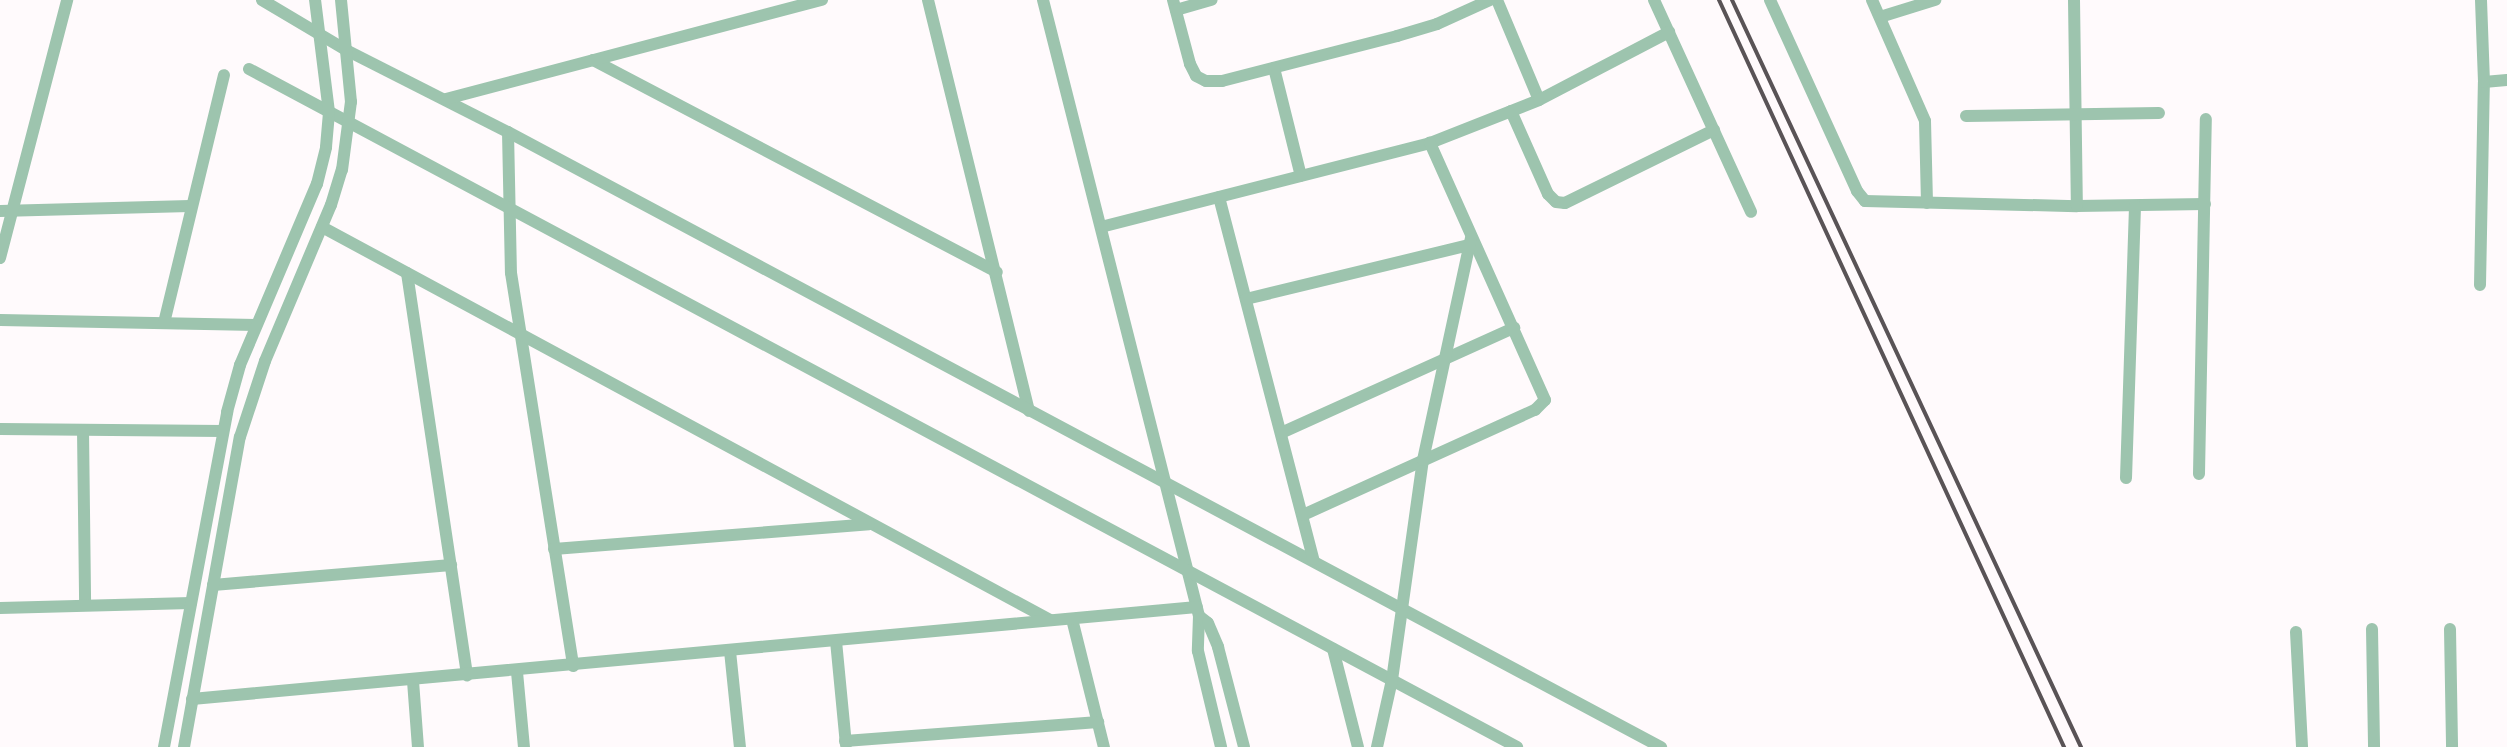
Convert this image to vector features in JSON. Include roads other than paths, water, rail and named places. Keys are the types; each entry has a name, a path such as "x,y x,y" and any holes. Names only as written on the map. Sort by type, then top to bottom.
{"street":[{"path":"0,258 6,211 67,0"},
{"path":"262,0 348,51 446,99 1661,747"},
{"path":"164,747 223,431 240,365 317,184 329,112 315,0"},
{"path":"446,99 822,0"},
{"path":"928,0 1029,411"},
{"path":"1043,0 1198,612 1198,651 1221,747"},
{"path":"1212,0 1174,5 1196,76 1206,81 1222,81 1437,24 1490,0"},
{"path":"1497,0 1539,100"},
{"path":"1654,0 1751,212"},
{"path":"1770,0 1857,191 1865,201 1875,204 2077,206 2205,204"},
{"path":"1872,0 1925,121 1927,203"},
{"path":"1880,17 1935,0"},
{"path":"2074,0 2077,206"},
{"path":"2480,285 2484,82 2481,0"},
{"path":"184,747 240,437 265,361 322,227 342,170 349,123 345,1"},
{"path":"1101,227 1430,143 1539,100 1669,32"},
{"path":"593,60 997,272"},
{"path":"1274,68 1301,176"},
{"path":"249,69 1517,747"},
{"path":"164,323 224,75"},
{"path":"2484,82 2507,80"},
{"path":"1511,111 1548,194 1556,202 1565,203 1714,130"},
{"path":"1966,116 2159,113"},
{"path":"2199,474 2206,119"},
{"path":"508,132 511,273 573,666"},
{"path":"1303,515 1535,410 1545,400 1514,328 1471,242 1430,143"},
{"path":"1219,197 1313,559"},
{"path":"6,211 190,206"},
{"path":"2126,478 2135,206"},
{"path":"322,227 1050,620"},
{"path":"1246,299 1471,242"},
{"path":"1377,747 1392,680 1423,460 1471,242"},
{"path":"407,273 467,676"},
{"path":"0,320 256,325"},
{"path":"1281,433 1514,328"},
{"path":"0,429 223,431"},
{"path":"83,430 85,605"},
{"path":"554,549 872,524"},
{"path":"213,585 451,565"},
{"path":"0,608 191,603"},
{"path":"192,699 517,672 1050,620 1198,612"},
{"path":"1198,612 1208,623 1218,647 1244,747"},
{"path":"1072,619 1104,747"},
{"path":"2372,629 2374,747"},
{"path":"2450,629 2452,747"},
{"path":"2296,632 2302,747"},
{"path":"836,641 846,744 942,740 1098,722"},
{"path":"1333,649 1358,747"},
{"path":"730,651 740,747"},
{"path":"517,672 524,747"},
{"path":"413,681 418,747"}],"railway":[{"path":"1719,0 2064,747"},
{"path":"1732,0 2081,747"}]}
